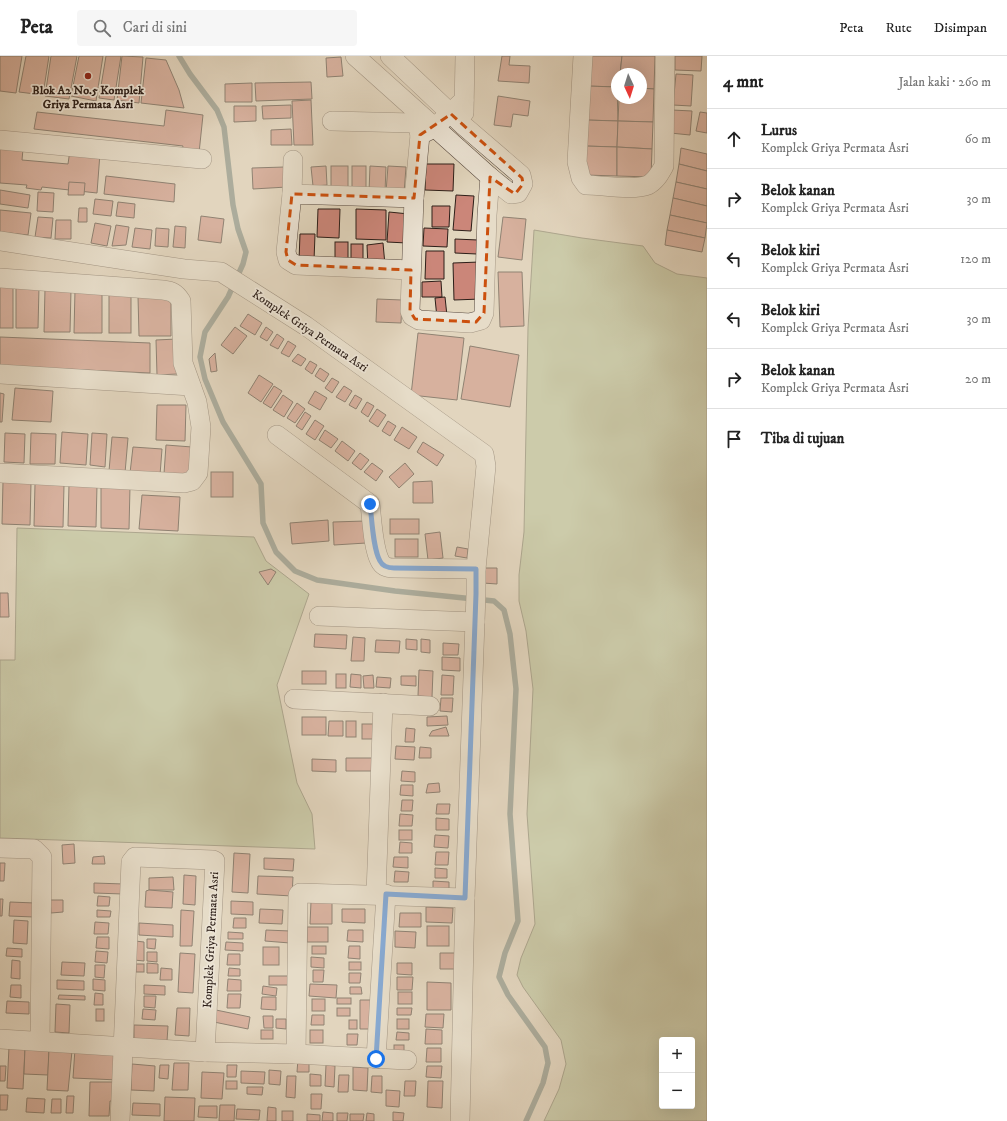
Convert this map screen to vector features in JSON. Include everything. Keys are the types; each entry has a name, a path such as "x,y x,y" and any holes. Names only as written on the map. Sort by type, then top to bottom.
{"street":[{"path":"355,56 427,131"},
{"path":"332,121 413,123 460,149 511,194 518,193 523,184 521,175 458,120 390,56"},
{"path":"460,149 458,120 464,100 465,56"},
{"path":"583,56 577,162 581,178 586,185 633,187 648,185 657,178 664,166 665,56"},
{"path":"427,131 458,120"},
{"path":"427,131 414,198 410,311 415,318 419,320 470,323 481,320 484,313 487,215 490,177"},
{"path":"0,140 202,159"},
{"path":"293,160 292,194 286,252 291,263 310,267 411,270"},
{"path":"292,194 414,198"},
{"name":"Komplek Griya Permata Asri","path":"0,241 184,269 220,272 251,290 306,326 484,454 486,466 476,569 476,609 465,898 460,1121"},
{"path":"0,278 172,291 178,295 181,301 183,363 198,402 201,427 198,473 192,481 177,483 0,473"},
{"path":"0,374 191,386"},
{"path":"277,435 370,504 377,550 380,561 384,566 394,568 476,569"},
{"path":"319,616 476,609"},
{"path":"294,699 430,706"},
{"path":"376,1059 381,894 383,703"},
{"path":"0,848 34,849 42,857 40,1040"},
{"name":"Komplek Griya Permata Asri","path":"120,1121 122,1048 132,859 135,857 213,860 216,864 205,1052"},
{"path":"296,1054 298,895 305,891 465,898"},
{"path":"0,1039 40,1040 122,1048 296,1054 406,1060"}],"highlighted area":[{"path":"451,114 522,178 523,184 515,194 490,177 484,313 476,322 415,319 410,311 411,270 296,265 288,260 286,252 292,194 414,198 420,135"}],"green space":[{"path":"534,230 643,246 655,263 677,274 707,278 707,1121 544,1121 559,1089 566,1064 561,1040 523,987 517,975 521,958 535,924 527,814 533,689 526,631 519,601 519,575 524,532 528,328"},
{"path":"17,528 254,537 266,561 309,594 277,685 297,783 312,814 315,849 0,838 0,660 15,660"}],"building":[{"path":"0,56 22,56 16,93 0,91"},
{"path":"26,56 49,56 43,95 19,92"},
{"path":"51,56 77,56 69,99 45,96"},
{"name":"Blok A2 No.5 Komplek Griya Permata Asri","path":"79,56 103,56 96,101 71,96"},
{"path":"106,56 121,56 114,100 99,98"},
{"path":"122,56 143,57 139,103 117,100"},
{"path":"502,56 510,56 509,65 530,66 529,83 498,81"},
{"path":"588,56 622,56 621,68 611,68 611,87 587,86"},
{"path":"622,56 655,56 654,89 647,88 647,68 621,68"},
{"path":"675,56 702,56 701,71 675,70"},
{"path":"341,57 343,76 327,77 326,58"},
{"path":"146,58 166,60 179,90 184,108 141,103"},
{"path":"676,74 693,75 691,106 673,105"},
{"path":"311,82 312,99 256,101 255,83"},
{"path":"252,83 252,102 225,102 225,84"},
{"path":"587,86 611,87 611,104 618,104 618,121 586,120"},
{"path":"647,88 654,89 653,122 618,121 619,104 647,104"},
{"path":"498,96 530,101 528,116 513,114 511,127 494,125"},
{"path":"311,100 313,145 294,145 292,101"},
{"path":"291,105 291,118 263,119 262,106"},
{"path":"234,106 256,106 256,121 234,122"},
{"path":"166,110 203,115 199,153 182,151 183,146 34,129 37,112 164,126"},
{"path":"672,110 692,111 690,135 670,133"},
{"path":"700,112 707,113 707,133 696,131"},
{"path":"586,120 618,121 617,147 585,146"},
{"path":"618,121 653,122 652,149 617,147"},
{"path":"291,129 292,145 271,145 271,130"},
{"path":"585,146 617,147 617,176 585,175"},
{"path":"0,147 23,149 22,160 68,164 70,150 100,153 97,193 42,187 41,190 26,188 27,185 0,183"},
{"path":"617,147 652,149 651,177 617,176"},
{"path":"681,148 707,154 707,171 679,164"},
{"path":"426,164 454,164 453,191 425,190"},
{"path":"679,164 707,171 707,189 676,182"},
{"path":"326,166 327,185 313,186 311,167"},
{"path":"331,166 348,166 348,188 331,188"},
{"path":"352,166 366,166 366,190 352,190"},
{"path":"370,166 386,167 385,192 369,192"},
{"path":"388,166 406,167 404,193 386,192"},
{"path":"285,167 287,187 253,189 252,168"},
{"path":"106,176 175,184 174,202 104,194"},
{"path":"69,182 85,183 84,195 68,195"},
{"path":"676,182 707,189 707,206 673,198"},
{"path":"0,190 30,195 28,208 0,204"},
{"path":"38,192 54,193 53,212 37,211"},
{"path":"456,195 474,196 471,231 453,230"},
{"path":"673,198 707,206 707,223 670,215"},
{"path":"95,199 113,201 111,216 93,214"},
{"path":"118,202 135,204 134,218 116,216"},
{"path":"432,206 450,206 449,227 432,227"},
{"path":"79,208 87,208 87,222 78,222"},
{"path":"318,209 340,209 339,238 317,237"},
{"path":"356,209 386,210 386,240 356,239"},
{"path":"0,210 31,213 28,235 0,232"},
{"path":"389,212 409,214 407,243 387,242"},
{"path":"670,215 707,223 705,238 667,230"},
{"path":"201,216 224,219 221,243 198,240"},
{"path":"38,217 53,218 51,238 35,237"},
{"path":"503,217 526,219 522,260 498,257"},
{"path":"56,220 71,220 71,239 55,239"},
{"path":"95,223 111,226 107,246 91,243"},
{"path":"116,225 129,227 126,245 112,246"},
{"path":"175,226 186,227 185,248 173,247"},
{"path":"135,228 152,230 150,249 132,247"},
{"path":"156,228 169,229 168,247 155,246"},
{"path":"424,228 448,229 447,247 423,246"},
{"path":"667,230 705,238 702,252 665,245"},
{"path":"300,234 315,234 314,261 299,261"},
{"path":"455,239 478,240 477,254 455,253"},
{"path":"335,242 348,242 348,262 335,262"},
{"path":"383,243 385,265 368,267 367,245"},
{"path":"351,244 363,244 363,263 351,263"},
{"path":"426,251 444,251 444,279 425,279"},
{"path":"480,262 481,299 454,300 453,263"},
{"path":"498,272 522,272 524,326 500,327"},
{"path":"441,281 442,297 422,297 422,282"},
{"path":"0,284 13,284 13,328 0,328"},
{"path":"16,287 39,287 38,328 16,328"},
{"path":"45,289 71,290 70,332 44,332"},
{"path":"75,290 102,290 102,333 74,333"},
{"path":"109,295 131,295 131,333 109,333"},
{"path":"138,296 171,296 171,336 139,336"},
{"path":"445,297 447,316 437,318 435,298"},
{"path":"377,299 402,300 401,323 376,322"},
{"path":"248,314 262,323 255,335 240,326"},
{"path":"235,327 247,336 233,354 221,345"},
{"path":"266,327 273,332 267,341 260,337"},
{"path":"418,333 464,338 457,400 411,395"},
{"path":"277,334 284,339 278,349 270,345"},
{"path":"0,337 150,343 150,373 0,366"},
{"path":"177,339 177,374 157,375 156,340"},
{"path":"288,341 296,346 289,357 281,353"},
{"path":"470,346 519,355 510,407 461,399"},
{"path":"215,353 217,371 211,372 209,359"},
{"path":"298,354 306,359 301,366 292,361"},
{"path":"310,361 317,365 312,374 305,369"},
{"path":"320,368 329,374 324,382 315,376"},
{"path":"259,375 273,384 261,402 248,393"},
{"path":"332,378 339,382 332,393 325,388"},
{"path":"274,386 282,391 271,408 263,403"},
{"path":"344,386 352,391 345,402 336,397"},
{"path":"15,388 53,391 51,422 12,420"},
{"path":"315,391 327,398 320,410 308,403"},
{"path":"0,393 4,394 2,422 0,422"},
{"path":"283,395 293,402 284,417 273,410"},
{"path":"355,395 362,399 356,409 349,405"},
{"path":"367,402 374,406 368,417 361,412"},
{"path":"297,403 305,409 295,423 287,418"},
{"path":"157,405 186,405 185,441 156,440"},
{"path":"377,409 386,415 378,427 369,421"},
{"path":"305,412 311,416 302,430 296,426"},
{"path":"315,420 324,426 315,440 306,434"},
{"path":"388,421 396,426 390,436 382,431"},
{"path":"402,427 417,437 409,449 394,440"},
{"path":"325,430 338,439 331,448 319,440"},
{"path":"62,432 88,434 86,465 60,463"},
{"path":"5,433 25,434 24,463 4,462"},
{"path":"31,433 56,434 55,464 30,464"},
{"path":"92,433 107,434 105,467 90,465"},
{"path":"112,437 128,438 125,473 109,471"},
{"path":"342,441 355,451 348,461 335,451"},
{"path":"423,442 444,455 437,466 417,452"},
{"path":"166,445 192,447 190,476 164,474"},
{"path":"133,447 162,449 160,475 130,473"},
{"path":"360,453 369,460 361,470 352,463"},
{"path":"372,463 383,471 376,481 364,472"},
{"path":"405,463 414,474 399,488 389,477"},
{"path":"211,472 233,472 233,497 211,497"},
{"path":"432,481 433,503 413,503 413,482"},
{"path":"3,482 31,483 30,525 2,524"},
{"path":"35,484 64,485 63,527 34,526"},
{"path":"69,484 97,485 96,527 68,526"},
{"path":"101,486 130,487 129,529 101,528"},
{"path":"142,495 180,497 178,531 139,529"},
{"path":"390,519 419,519 419,534 390,534"},
{"path":"328,520 329,541 292,544 290,523"},
{"path":"365,521 366,543 334,545 333,522"},
{"path":"440,532 443,558 428,560 425,534"},
{"path":"395,539 418,539 418,557 395,557"},
{"path":"457,547 468,549 467,558 455,556"},
{"path":"484,568 497,568 497,584 483,583"},
{"path":"271,569 276,572 268,585 259,572"},
{"path":"0,593 8,593 9,617 0,617"},
{"path":"315,634 347,635 346,649 314,647"},
{"path":"353,637 365,638 364,661 351,661"},
{"path":"406,639 417,640 417,650 406,649"},
{"path":"421,639 430,640 430,653 421,652"},
{"path":"376,640 400,641 399,653 375,652"},
{"path":"443,643 459,644 458,655 443,655"},
{"path":"442,657 460,658 460,671 442,670"},
{"path":"419,670 433,671 432,697 418,696"},
{"path":"302,671 326,671 326,684 302,684"},
{"path":"336,674 346,674 346,688 336,688"},
{"path":"351,674 361,675 361,688 350,687"},
{"path":"373,675 374,688 364,688 363,676"},
{"path":"442,675 454,676 453,695 441,695"},
{"path":"401,676 416,676 416,686 401,685"},
{"path":"377,677 391,678 390,688 376,687"},
{"path":"441,698 453,698 452,712 440,711"},
{"path":"447,716 448,725 427,726 427,717"},
{"path":"302,717 326,717 326,735 302,735"},
{"path":"329,721 343,721 343,736 328,736"},
{"path":"346,721 356,721 356,737 346,737"},
{"path":"362,724 376,724 376,739 362,739"},
{"path":"446,727 449,736 429,736 432,731"},
{"path":"406,728 415,729 414,742 405,742"},
{"path":"396,746 415,747 414,760 395,759"},
{"path":"420,747 431,748 431,758 419,758"},
{"path":"346,758 374,758 373,771 346,771"},
{"path":"312,759 336,760 336,772 312,771"},
{"path":"402,771 415,772 415,782 401,781"},
{"path":"439,783 440,792 426,793 428,784"},
{"path":"401,785 413,785 413,796 400,795"},
{"path":"402,800 413,800 412,811 401,811"},
{"path":"437,804 450,804 449,814 436,814"},
{"path":"400,814 413,815 412,826 399,826"},
{"path":"436,818 449,819 449,830 436,830"},
{"path":"399,830 412,830 412,840 399,840"},
{"path":"435,835 449,836 448,848 434,847"},
{"path":"400,842 412,843 412,853 399,853"},
{"path":"74,844 75,863 63,864 62,845"},
{"path":"436,852 449,852 448,865 435,865"},
{"path":"234,853 250,854 248,893 232,892"},
{"path":"104,856 105,864 92,864 93,857"},
{"path":"394,857 408,857 408,868 393,867"},
{"path":"264,858 294,859 293,871 264,869"},
{"path":"0,863 5,863 4,881 0,881"},
{"path":"435,868 447,869 447,878 435,878"},
{"path":"395,871 409,872 408,882 394,882"},
{"path":"184,875 196,876 195,905 183,904"},
{"path":"258,876 293,877 292,896 257,894"},
{"path":"173,877 174,890 149,890 149,878"},
{"path":"433,881 449,882 449,891 433,891"},
{"path":"94,883 124,884 123,894 94,893"},
{"path":"146,891 173,892 172,908 145,907"},
{"path":"98,896 110,897 109,906 97,906"},
{"path":"0,899 3,899 2,916 0,916"},
{"path":"50,900 63,900 63,912 51,913"},
{"path":"231,901 253,902 253,915 231,914"},
{"path":"10,902 35,903 34,917 9,916"},
{"path":"311,902 332,902 332,924 310,924"},
{"path":"426,907 453,908 452,923 426,922"},
{"path":"260,909 283,910 282,924 259,923"},
{"path":"342,909 365,909 365,923 342,922"},
{"path":"97,910 111,911 110,917 97,917"},
{"path":"181,910 194,911 192,946 180,946"},
{"path":"400,913 421,913 421,927 399,927"},
{"path":"234,918 246,918 246,928 233,928"},
{"path":"14,920 28,921 27,944 13,943"},
{"path":"95,922 109,923 108,934 94,934"},
{"path":"139,923 173,925 173,937 139,935"},
{"path":"427,926 449,926 449,946 427,946"},
{"path":"307,927 328,927 328,942 307,942"},
{"path":"266,930 290,931 290,943 265,941"},
{"path":"348,930 363,930 363,942 347,941"},
{"path":"395,931 416,932 415,948 395,947"},
{"path":"228,932 243,933 243,939 228,939"},
{"path":"97,937 109,937 109,949 96,948"},
{"path":"147,939 156,939 155,949 147,948"},
{"path":"135,941 144,942 144,961 134,960"},
{"path":"226,942 243,943 243,951 225,950"},
{"path":"312,946 326,946 326,954 312,954"},
{"path":"349,946 360,946 360,959 348,958"},
{"path":"263,947 279,947 279,965 263,965"},
{"path":"7,948 22,949 22,957 6,956"},
{"path":"96,951 108,952 107,963 95,962"},
{"path":"147,952 157,952 157,962 147,961"},
{"path":"180,953 195,954 193,993 178,992"},
{"path":"440,953 459,953 458,969 440,969"},
{"path":"228,954 240,954 240,965 227,965"},
{"path":"311,957 324,958 324,968 311,967"},
{"path":"12,960 20,961 20,979 11,978"},
{"path":"62,962 85,963 84,976 61,975"},
{"path":"349,962 361,962 361,970 349,970"},
{"path":"147,963 158,964 158,973 147,973"},
{"path":"397,963 412,963 412,975 397,974"},
{"path":"136,964 144,964 144,972 136,972"},
{"path":"95,965 105,965 104,978 95,977"},
{"path":"161,968 172,969 172,980 160,980"},
{"path":"229,968 240,969 240,976 228,976"},
{"path":"313,970 324,970 323,982 313,982"},
{"path":"349,973 361,973 360,983 349,983"},
{"path":"269,976 288,976 288,985 269,985"},
{"path":"397,977 413,977 412,990 397,990"},
{"path":"93,979 105,980 105,991 93,990"},
{"path":"228,979 241,980 241,991 227,991"},
{"path":"57,980 84,981 84,990 57,989"},
{"path":"427,982 451,983 451,1010 427,1010"},
{"path":"310,984 337,985 336,998 309,996"},
{"path":"11,985 21,985 21,998 10,997"},
{"path":"144,985 165,986 165,995 144,994"},
{"path":"263,986 277,988 276,996 262,994"},
{"path":"350,987 361,987 362,994 350,994"},
{"path":"398,992 412,992 412,1004 398,1004"},
{"path":"95,993 103,994 103,1005 94,1005"},
{"path":"228,994 241,994 240,1008 227,1008"},
{"path":"59,995 85,996 85,1000 58,999"},
{"path":"144,996 156,996 155,1008 144,1007"},
{"path":"262,997 276,997 276,1010 261,1009"},
{"path":"337,998 351,998 351,1004 337,1004"},
{"path":"312,999 325,999 325,1011 312,1011"},
{"path":"360,1000 372,1000 371,1029 360,1029"},
{"path":"7,1001 29,1002 29,1014 6,1013"},
{"path":"56,1004 70,1005 69,1033 55,1032"},
{"path":"177,1008 190,1008 189,1036 175,1035"},
{"path":"337,1008 350,1008 350,1016 337,1016"},
{"path":"397,1008 412,1008 411,1015 397,1015"},
{"path":"96,1009 104,1009 104,1021 96,1021"},
{"path":"143,1009 156,1010 155,1020 142,1019"},
{"path":"216,1010 250,1017 248,1029 214,1022"},
{"path":"426,1014 444,1014 443,1028 425,1027"},
{"path":"312,1015 324,1015 324,1025 311,1025"},
{"path":"263,1016 273,1016 273,1028 264,1028"},
{"path":"276,1019 286,1019 286,1029 276,1028"},
{"path":"397,1019 409,1019 409,1029 397,1029"},
{"path":"349,1020 357,1020 357,1029 349,1029"},
{"path":"134,1025 168,1026 167,1041 134,1040"},
{"path":"426,1029 442,1030 442,1044 425,1044"},
{"path":"261,1030 273,1030 273,1039 261,1039"},
{"path":"310,1030 323,1030 323,1043 310,1043"},
{"path":"397,1032 409,1033 409,1040 396,1040"},
{"path":"347,1034 358,1034 357,1045 347,1045"},
{"path":"394,1045 404,1045 404,1054 394,1054"},
{"path":"9,1047 25,1048 23,1089 7,1088"},
{"path":"25,1048 49,1049 48,1075 24,1074"},
{"path":"427,1048 441,1048 441,1062 426,1062"},
{"path":"49,1049 72,1051 68,1091 47,1090"},
{"path":"75,1049 119,1052 118,1080 73,1078"},
{"path":"298,1059 309,1059 309,1072 297,1072"},
{"path":"174,1063 189,1063 188,1090 172,1090"},
{"path":"132,1064 155,1066 154,1091 131,1090"},
{"path":"160,1065 169,1065 168,1079 159,1078"},
{"path":"227,1065 237,1065 236,1077 227,1077"},
{"path":"326,1065 335,1066 334,1087 325,1086"},
{"path":"0,1066 6,1066 5,1081 0,1081"},
{"path":"427,1066 442,1066 441,1078 426,1077"},
{"path":"353,1067 368,1068 367,1091 353,1090"},
{"path":"269,1070 281,1071 280,1085 269,1084"},
{"path":"241,1071 265,1072 264,1084 241,1083"},
{"path":"202,1072 224,1073 222,1099 201,1098"},
{"path":"310,1074 321,1075 321,1086 310,1086"},
{"path":"339,1075 349,1075 348,1092 338,1092"},
{"path":"287,1076 296,1076 295,1098 286,1097"},
{"path":"372,1076 382,1076 382,1093 371,1092"},
{"path":"226,1081 237,1081 237,1089 226,1089"},
{"path":"405,1081 416,1081 415,1096 404,1096"},
{"path":"428,1081 443,1081 442,1108 427,1107"},
{"path":"90,1082 114,1082 114,1101 110,1101 109,1116 89,1116"},
{"path":"247,1087 263,1087 262,1095 247,1094"},
{"path":"386,1090 400,1091 399,1107 386,1106"},
{"path":"311,1094 322,1094 321,1109 311,1109"},
{"path":"0,1095 8,1095 7,1110 0,1110"},
{"path":"67,1096 74,1096 73,1113 66,1113"},
{"path":"165,1097 195,1098 194,1121 164,1121"},
{"path":"27,1098 45,1099 44,1113 26,1112"},
{"path":"52,1099 61,1099 61,1113 51,1113"},
{"path":"133,1103 160,1104 160,1116 132,1115"},
{"path":"220,1105 235,1105 234,1121 219,1121"},
{"path":"199,1106 217,1106 217,1118 198,1117"},
{"path":"268,1107 276,1108 276,1121 267,1121"},
{"path":"237,1109 260,1110 259,1120 236,1119"},
{"path":"282,1111 293,1111 293,1121 282,1121"},
{"path":"323,1112 333,1113 333,1121 322,1121"},
{"path":"393,1112 404,1113 403,1121 393,1121"},
{"path":"337,1113 348,1113 347,1121 337,1121"},
{"path":"367,1113 374,1114 374,1121 366,1121"},
{"path":"307,1114 320,1115 320,1121 307,1121"},
{"path":"350,1114 364,1114 363,1121 350,1121"}],"waterway":[{"path":"179,56 190,74 217,110 224,127 233,205 238,229 246,252 243,264 228,297 205,332 200,357 205,379 223,422 261,484 263,523 276,552 295,571 317,580 395,591 494,601 504,610 510,634 516,689 510,814 518,921 505,953 499,977 508,995 545,1047 548,1063 543,1083 526,1121"}],"place":[{"name":"Blok A2 No.5 Komplek Griya Permata Asri","path":"88,76"}],"route":[{"path":"370,504 377,550 380,561 384,566 389,568 476,569 465,898 386,894 376,1059"}]}
